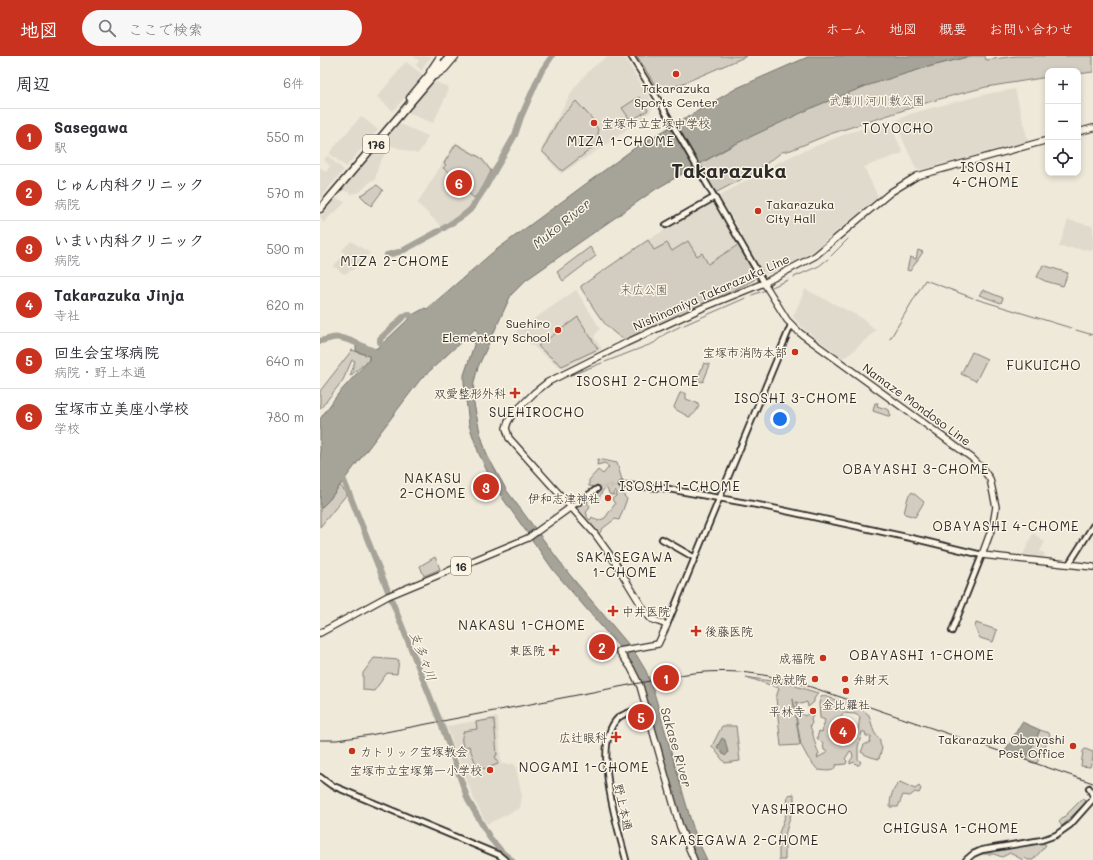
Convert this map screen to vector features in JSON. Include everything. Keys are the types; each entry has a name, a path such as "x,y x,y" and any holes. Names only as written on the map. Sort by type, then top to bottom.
{"highway":[{"name":"176","path":"320,209 429,78 445,56"},
{"name":"176","path":"320,203 450,56"}],"main road":[{"path":"429,78 440,56"},
{"path":"429,78 445,69 456,56"},
{"path":"1081,131 1093,128"},
{"name":"Nishinomiya Takarazuka Line","path":"667,625 651,618 646,613 613,559 594,534 509,438 506,432 506,425 512,415 534,393 548,382 626,342 702,308 764,283 815,256 891,192 917,176 1045,141"},
{"name":"Namaze Mondoso Line","path":"764,283 791,325 972,458 981,467 990,479 996,507 993,525 982,555"},
{"name":"16","path":"320,633 390,595 529,537 571,507"},
{"path":"982,555 1093,567"},
{"path":"667,625 658,644 618,650 628,662 636,676 680,827 694,860"}],"street":[{"path":"631,56 659,101 764,283"},
{"path":"666,225 714,196"},
{"path":"667,625 791,325"},
{"path":"622,485 663,488 763,506 982,555 952,631"},
{"path":"571,507 597,489"},
{"path":"1069,564 1093,526"},
{"path":"662,539 695,558"},
{"name":"野上本通","path":"626,860 610,793 607,742 611,729 618,718 646,707"},
{"path":"320,777 331,785 499,855 505,860"},
{"path":"966,860 973,854 982,850 1042,840 1056,836 1070,825 1093,798 1089,788"}],"shaded area":[{"path":"413,56 432,56 425,64 422,71 416,65 419,61"},
{"name":"宝塚市立宝塚中学校","path":"608,56 624,56 654,105 649,113 610,142 561,174 541,152 548,134 573,90 593,67"},
{"path":"406,62 422,74 414,87 393,111 377,97"},
{"path":"435,82 448,87 447,94 433,123 410,114 410,110 419,98"},
{"path":"1015,89 1028,141 920,170 916,169 895,121 910,114 931,108 987,94"},
{"path":"361,116 378,130 346,167 330,154 330,152"},
{"path":"889,121 903,153 864,167 878,197 812,252 781,270 779,269 766,274 761,269 742,237 741,232 720,198 721,195 769,167 796,154 848,133"},
{"path":"398,123 428,136 420,151 417,154 389,145 388,147 385,147 388,148 379,164 375,180 372,180 360,192 352,194 342,190"},
{"path":"456,142 482,157 493,172 481,194 466,213 442,227 418,204 418,202"},
{"path":"327,156 344,170 320,198 320,167 326,172 330,166 324,160"},
{"path":"335,198 345,202 323,223 320,216"},
{"path":"710,203 713,204 738,245 708,264 697,256 672,251 654,250 648,240"},
{"path":"1068,220 1093,226 1093,250 1059,247"},
{"path":"351,241 370,253 354,269 344,274 333,266 345,254 342,250"},
{"path":"805,289 862,318 876,330 851,353 843,358 805,330 793,317"},
{"name":"Suehiro Elementary School","path":"576,290 600,328 594,337 602,349 562,369 515,332"},
{"path":"1033,533 1045,542 1040,551 1045,554 1043,557 1023,555"},
{"name":"宝塚市立宝塚第一小学校","path":"496,717 498,719 501,764 515,764 522,796 520,808 487,824 475,802 447,728 448,726"}],"green space":[{"name":"Takarazuka Sports Center","path":"637,56 747,56 660,93"},
{"name":"武庫川河川敷公園","path":"971,56 985,56 986,60 1016,56 1093,56 1093,72 1081,74 1081,68 1045,68 1045,77 986,87 932,101 830,134 791,150 782,152 755,172 717,192 715,192 700,164 760,131 801,112 865,86 931,66"},
{"path":"639,97 648,110 631,121 622,108"},
{"path":"576,101 594,121 598,130 599,143 562,171 542,151 559,119"},
{"path":"456,144 481,158 491,171 482,189 474,198 455,181 455,177 443,168 446,165 444,163"},
{"path":"377,185 383,190 371,206 360,195"},
{"name":"末広公園","path":"648,240 654,250 667,243 672,251 688,241 697,256 702,253 708,264 738,245 756,276 754,280 706,304 625,340 605,324 581,286"},
{"path":"590,247 596,256 563,281 557,272"},
{"path":"918,250 923,252 910,271 907,270 910,257 916,259"},
{"path":"1043,265 1068,273 1063,286 1037,277"},
{"path":"983,290 1003,298 1001,303 979,295"},
{"path":"578,317 598,349 562,366 538,346"},
{"path":"352,350 369,356 369,360 350,376 355,361 352,360 343,380 320,409 320,391"},
{"path":"972,352 987,359 976,381 961,374"},
{"path":"704,363 710,365 703,382 697,380"},
{"path":"680,393 686,393 686,399 697,403 699,406 695,413 689,417 674,407"},
{"path":"875,403 878,403 877,406 889,410 891,417 873,411"},
{"name":"伊和志津神社","path":"598,459 617,463 622,480 624,496 627,499 619,520 615,519 602,529 598,536 576,509 598,493 596,487 589,486 589,480 598,470 603,474 609,467 605,463 597,465","holes":["605,488 610,495 614,495 615,490 617,493 612,499 615,504 605,518 598,521 592,517 590,520 586,513 590,506 587,503 590,500 597,502"]},
{"path":"340,485 347,494 320,527 320,509"},
{"path":"912,492 924,502 915,517 904,513 908,497"},
{"path":"435,557 440,569 424,576 420,566"},
{"path":"976,623 997,630 993,642 980,638 975,628"},
{"path":"374,658 399,660 397,674 387,673 374,691 363,690 363,673"},
{"path":"746,677 789,684 818,693 814,699 814,702 808,707 807,702 801,704 796,702 798,710 802,714 805,716 810,712 813,716 810,726 819,753 817,758 828,752 824,750 823,744 817,738 819,731 822,732 825,720 820,718 819,703 821,697 824,696 859,707 869,715 874,732 880,740 882,748 879,759 861,752 864,745 870,742 871,736 866,736 865,732 862,732 858,747 858,759 861,762 859,765 854,762 850,764 853,757 852,752 850,751 845,759 847,761 846,764 837,764 833,770 818,770 808,758 801,745 793,699 800,745 781,746 776,698 779,688","holes":["843,713 855,714 860,717 857,735 853,736 853,742 848,743 839,737 840,719"]},
{"path":"494,719 497,755 495,756 498,764 478,770 469,746 464,748 462,736 464,731 477,729 476,722"},
{"path":"722,726 736,726 740,761 725,763 712,746"},
{"path":"1040,730 1049,733 1050,735 1037,763 1026,759"},
{"path":"1085,749 1093,752 1090,767 1081,766 1083,751"},
{"path":"900,782 915,789 919,786 921,789 919,793 915,792 910,796 903,795 898,807 890,807 892,794"},
{"path":"794,794 794,804 785,835 785,860 779,860 779,833 786,814 788,795"},
{"path":"1083,798 1086,802 1062,826 1059,822"},
{"path":"1043,843 1046,845 1033,860 1028,860 1025,858 1023,860 1010,853 1002,857 994,854 979,854 983,851"}],"water":[{"name":"Muko River","path":"810,56 971,56 924,68 866,86 816,106 729,147 656,189 526,280 511,295 478,367 474,382 474,404 480,432 487,455 507,491 569,574 634,651 646,671 653,689 691,821 697,839 707,860 696,860 682,826 643,689 627,658 554,571 494,486 479,454 469,425 464,382 464,375 478,333 476,328 420,380 329,500 320,509 320,419 338,394 369,360 369,356 356,351 356,345 375,349 380,346 414,314 425,308 427,309 492,253 636,147 737,88"},
{"path":"1022,722 1040,730 1026,759 1005,751"},
{"path":"722,738 725,740 728,753 725,756 717,747"}],"waterway":[{"path":"444,228 471,209 485,188 515,135 521,117 541,72 552,56"},
{"path":"404,250 439,231"},
{"path":"831,256 848,239"},
{"path":"387,255 399,252"},
{"path":"794,277 819,266 828,259"},
{"path":"772,287 788,280"},
{"path":"890,339 925,280 973,298"},
{"path":"752,295 763,291"},
{"path":"684,325 748,297"},
{"path":"976,299 1071,328"},
{"path":"387,350 380,342 380,339 408,314 418,320"},
{"path":"605,362 654,343 665,334 681,326"},
{"path":"1076,330 1093,335"},
{"path":"320,341 336,337 352,341 372,350"},
{"path":"571,375 602,363"},
{"name":"支多々川","path":"341,473 443,729 468,800 490,838 503,853 512,860"}],"tunnel":[{"path":"597,489 622,485"}],"railway":[{"path":"320,740 337,740 370,735 686,674 702,672 733,672 763,675 808,686 1093,783"}],"place":[{"name":"Takarazuka Sports Center","path":"676,74"},
{"name":"宝塚市立宝塚中学校","path":"594,123"},
{"name":"宝塚市立美座小学校","path":"459,183"},
{"name":"Takarazuka City Hall","path":"758,211"},
{"name":"Suehiro Elementary School","path":"558,330"},
{"name":"宝塚市消防本部","path":"795,352"},
{"name":"双愛整形外科","path":"515,393"},
{"name":"いまい内科クリニック","path":"486,487"},
{"name":"伊和志津神社","path":"608,498"},
{"name":"中井医院","path":"613,611"},
{"name":"後藤医院","path":"696,631"},
{"name":"じゅん内科クリニック","path":"602,647"},
{"name":"東医院","path":"554,650"},
{"name":"成福院","path":"823,658"},
{"name":"Sasegawa","path":"666,678"},
{"name":"成就院","path":"815,679"},
{"name":"弁財天","path":"845,679"},
{"name":"金比羅社","path":"846,691"},
{"name":"平林寺","path":"813,711"},
{"name":"回生会宝塚病院","path":"641,717"},
{"name":"Takarazuka Jinja","path":"843,731"},
{"name":"広辻眼科","path":"616,737"},
{"name":"Takarazuka Obayashi Post Office","path":"1073,746"},
{"name":"カトリック宝塚教会","path":"352,751"},
{"name":"宝塚市立宝塚第一小学校","path":"490,770"}],"district":[{"name":"TOYOCHO","path":"898,127"},
{"name":"MIZA 1-CHOME","path":"621,140"},
{"name":"Takarazuka","path":"729,170"},
{"name":"ISOSHI 4-CHOME","path":"986,174"},
{"name":"MIZA 2-CHOME","path":"395,260"},
{"name":"FUKUICHO","path":"1044,364"},
{"name":"ISOSHI 2-CHOME","path":"638,380"},
{"name":"ISOSHI 3-CHOME","path":"796,397"},
{"name":"SUEHIROCHO","path":"537,411"},
{"name":"OBAYASHI 3-CHOME","path":"916,468"},
{"name":"NAKASU 2-CHOME","path":"433,484"},
{"name":"ISOSHI 1-CHOME","path":"680,485"},
{"name":"OBAYASHI 4-CHOME","path":"1006,525"},
{"name":"SAKASEGAWA 1-CHOME","path":"625,564"},
{"name":"NAKASU 1-CHOME","path":"522,624"},
{"name":"OBAYASHI 1-CHOME","path":"922,654"},
{"name":"NOGAMI 1-CHOME","path":"584,766"},
{"name":"YASHIROCHO","path":"800,808"},
{"name":"CHIGUSA 1-CHOME","path":"951,827"},
{"name":"SAKASEGAWA 2-CHOME","path":"735,839"}],"water label":[{"name":"Sakase River","path":"677,747"}]}
